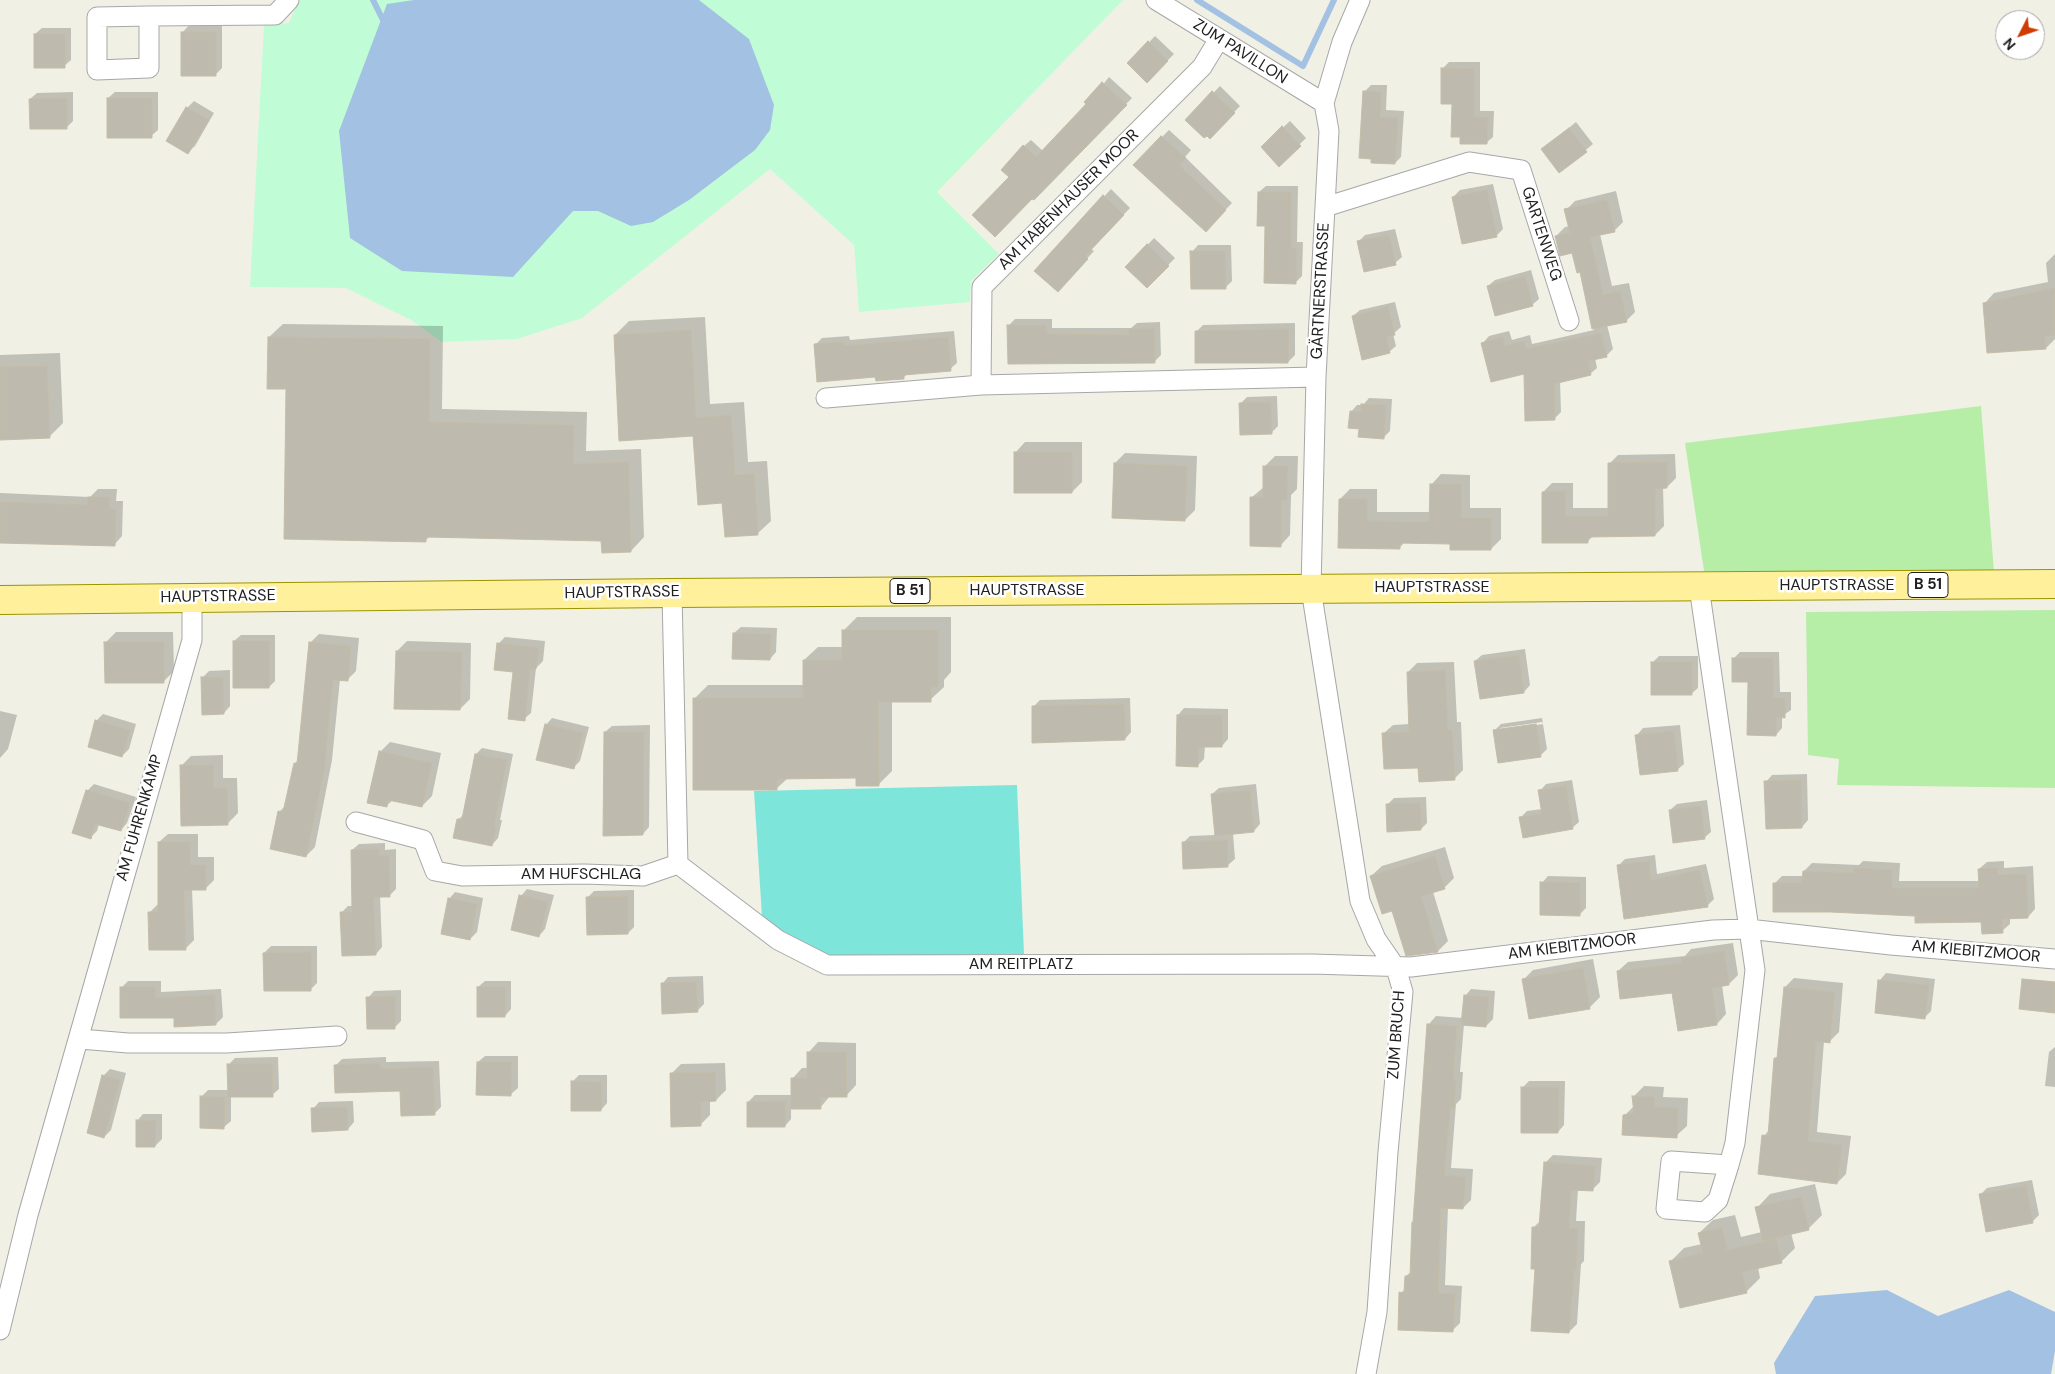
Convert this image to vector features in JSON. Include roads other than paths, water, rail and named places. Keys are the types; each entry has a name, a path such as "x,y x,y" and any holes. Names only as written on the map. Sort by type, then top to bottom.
{"main road":[{"name":"HAUPTSTRASSE","path":"0,600 672,593 2055,584"}],"street":[{"path":"149,16 275,15 289,0"},
{"name":"ZUM PAVILLON","path":"1156,0 1324,103"},
{"name":"GÄRTNERSTRASSE","path":"1311,589 1316,377 1328,131 1324,103 1342,42 1360,0"},
{"name":"AM HABENHAUSER MOOR","path":"981,385 982,288 1202,67 1219,39"},
{"name":"GARTENWEG","path":"1325,207 1469,162 1521,170 1569,321"},
{"path":"826,398 981,385 1316,377"},
{"path":"1699,587 1755,970 1735,1143 1729,1165"},
{"name":"ZUM BRUCH","path":"1311,589 1324,686 1360,901 1376,939 1396,968 1403,992 1388,1152 1377,1312 1366,1374"},
{"path":"672,593 678,864"},
{"name":"AM FUHRENKAMP","path":"0,1330 28,1215 80,1039 125,871 192,640 192,597"},
{"name":"AM HUFSCHLAG","path":"356,822 423,840 436,871 462,876 584,874 643,876 678,864"},
{"name":"AM REITPLATZ","path":"678,864 778,940 827,965 1312,964 1396,968"},
{"name":"AM KIEBITZMOOR","path":"1396,968 1713,930 1748,929 2055,959"},
{"path":"80,1039 128,1043 227,1043 337,1036"}],"waterway":[{"path":"373,0 386,26"},
{"path":"1197,0 1303,66 1334,0"}]}
